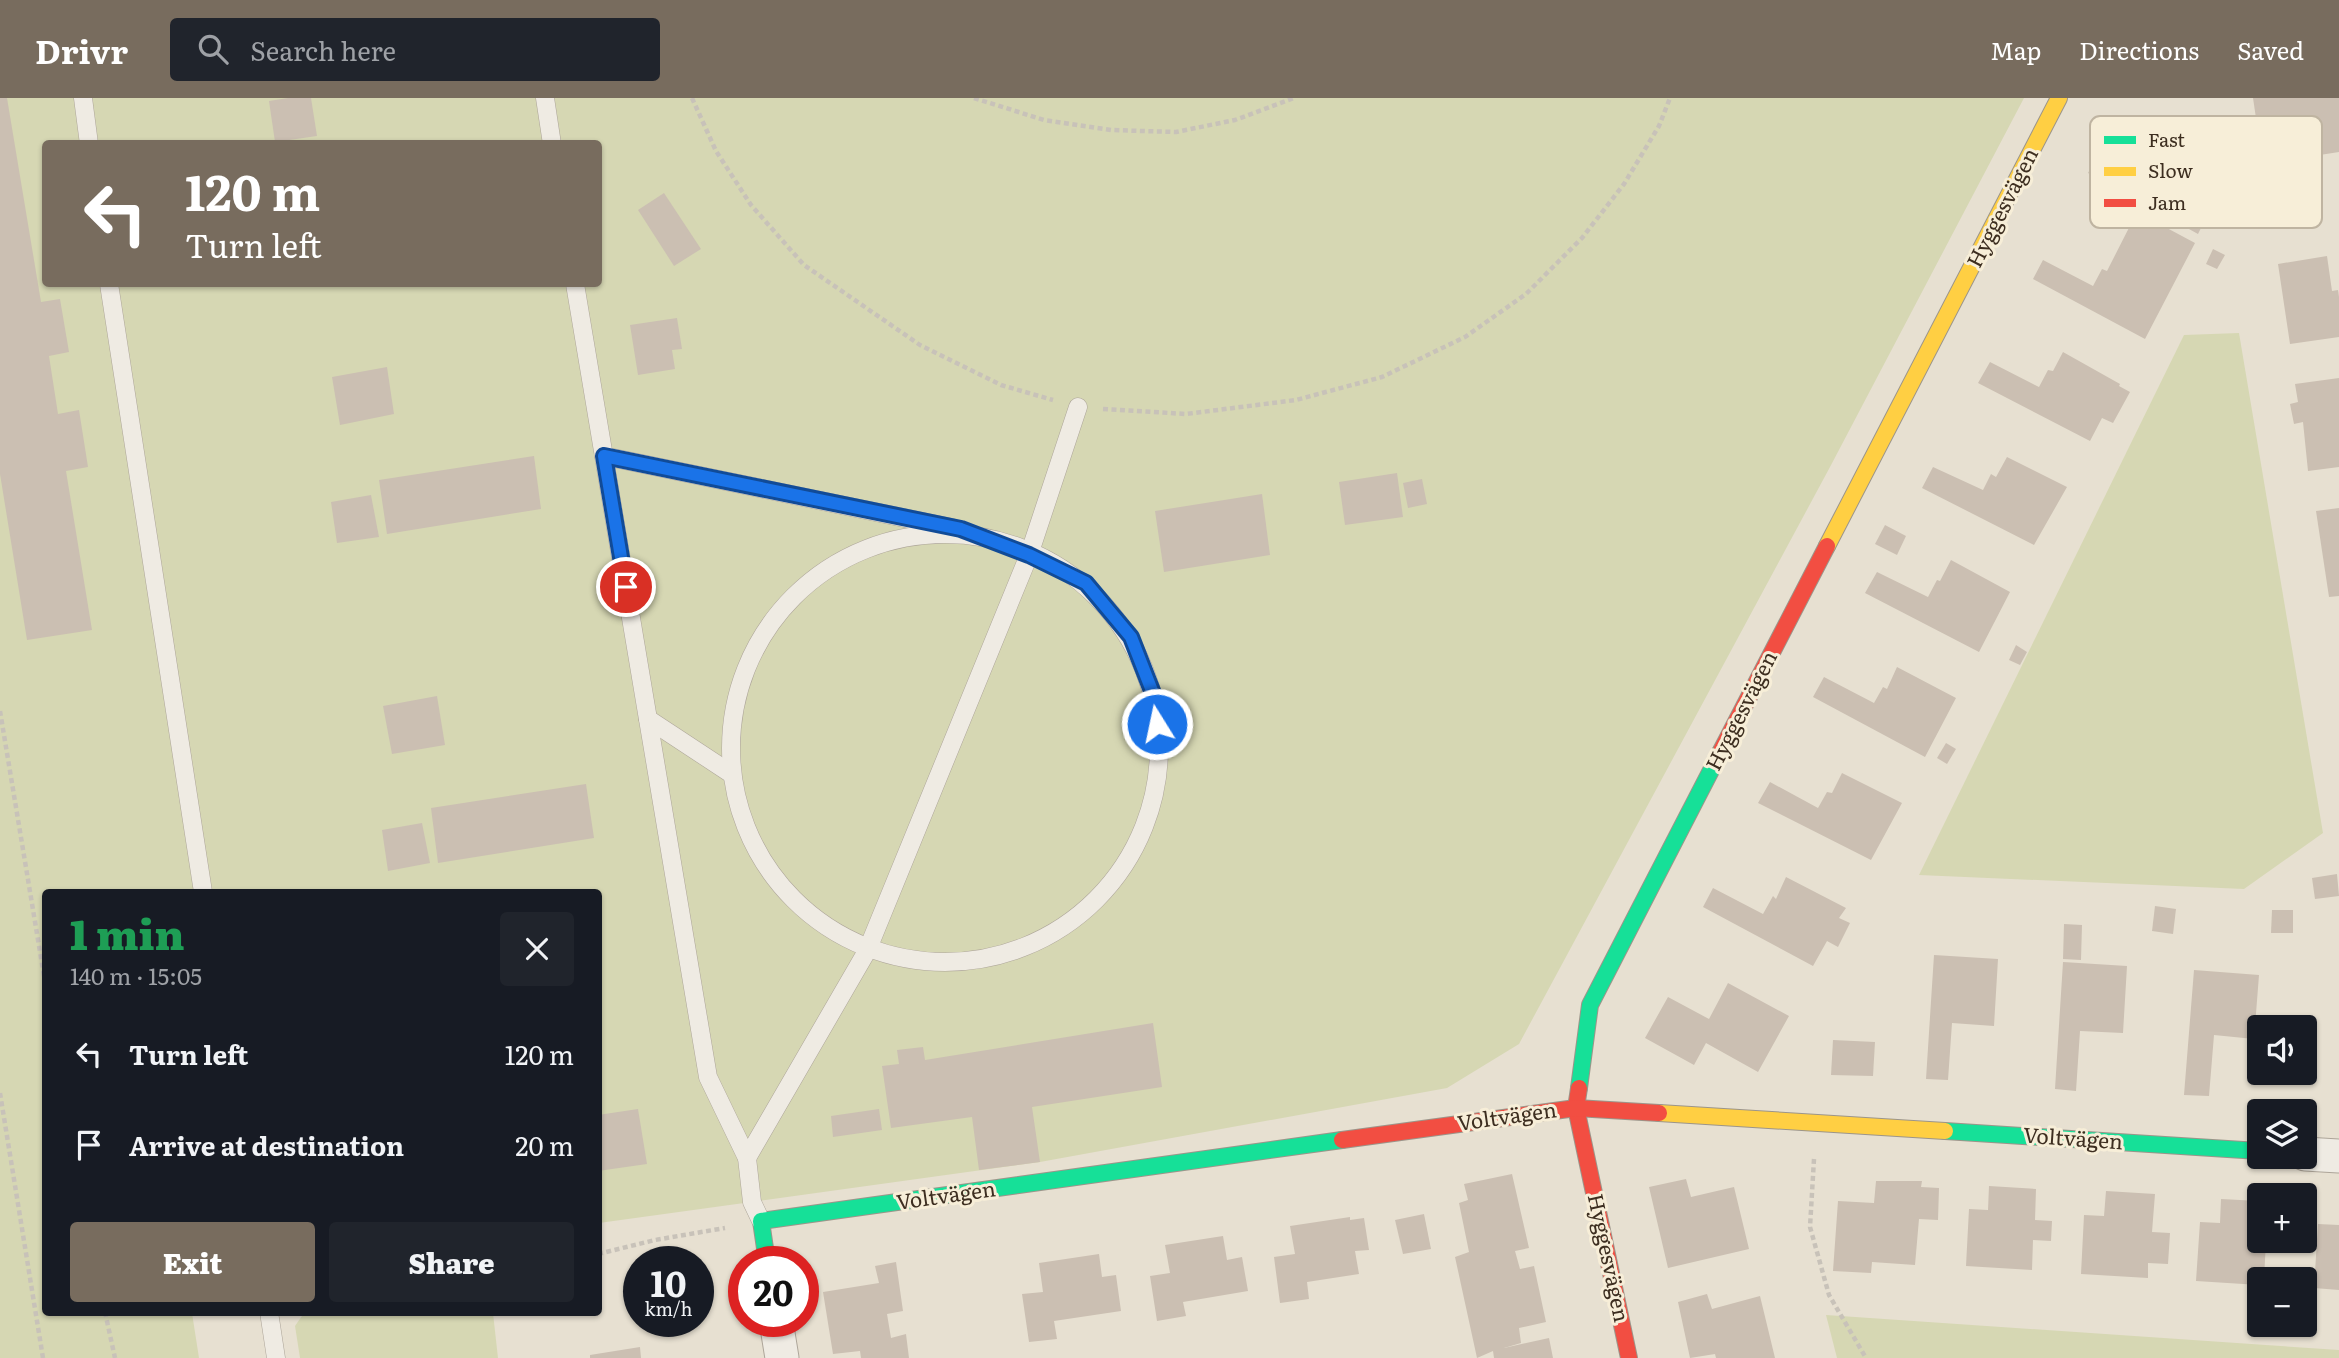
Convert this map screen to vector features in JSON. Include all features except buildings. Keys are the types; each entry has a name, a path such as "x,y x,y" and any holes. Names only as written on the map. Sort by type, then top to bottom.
{"street":[{"name":"Hyggesvägen","path":"1629,1358 1576,1108 1590,1005 2059,98"},
{"name":"Voltvägen","path":"761,1221 1576,1108 2247,1150"},
{"path":"2317,1155 2339,1156"},
{"path":"761,1221 765,1246"},
{"path":"779,1337 782,1358"}],"lane":[{"path":"83,98 88,140"},
{"path":"544,98 551,140"},
{"path":"109,287 203,889"},
{"path":"576,287 708,1077 747,1158 752,1202 761,1221"},
{"path":"747,1158 867,951 1029,555 1078,407"},
{"path":"604,456 961,529 1029,555 1086,583 1131,637 1156,701 1160,769 1142,836 1104,894 1049,936 984,960 915,961 867,951 791,899 750,841 730,773 734,698 763,629 814,575 880,545 961,529"},
{"path":"648,719 730,773"},
{"path":"270,1316 276,1358"}],"path":[{"path":"692,98 716,151 751,205 804,265 920,345 1001,385 1078,407 1186,414 1296,400 1382,377 1465,337 1526,294 1582,238 1624,184 1659,126 1670,98"},
{"path":"974,98 1044,120 1111,130 1176,132 1235,120 1294,98"},
{"path":"0,711 42,964"},
{"path":"0,1093 43,1358"},
{"path":"1815,1123 1810,1227 1829,1295 1866,1358"},
{"path":"602,1253 655,1240 761,1221"},
{"path":"106,1316 115,1358"}],"green space":[{"path":"0,98 2024,98 1830,467 1519,1044 1447,1088 1040,1162 602,1223 602,889 42,889 42,1316 192,1316 199,1358 0,1358"},
{"path":"2239,333 2323,833 2244,889 1919,875 2184,335"},
{"path":"1826,1315 2339,1350 2339,1358 1837,1358"},
{"path":"302,1316 493,1316 498,1358 300,1358 295,1326"}],"traffic: fast":[{"path":"1579,1088 1590,1005 1721,751"},
{"path":"1945,1131 2247,1150"},
{"path":"765,1246 761,1221 1342,1140"}],"traffic: slow":[{"path":"1827,546 2059,98"},
{"path":"1659,1113 1945,1131"}],"traffic: jam":[{"path":"1721,751 1827,546"},
{"path":"1579,1088 1576,1108 1629,1358"},
{"path":"1342,1140 1576,1108 1659,1113"}],"route":[{"path":"626,587 604,456 961,529 1029,555 1086,583 1131,637 1156,701 1157,724"}]}
